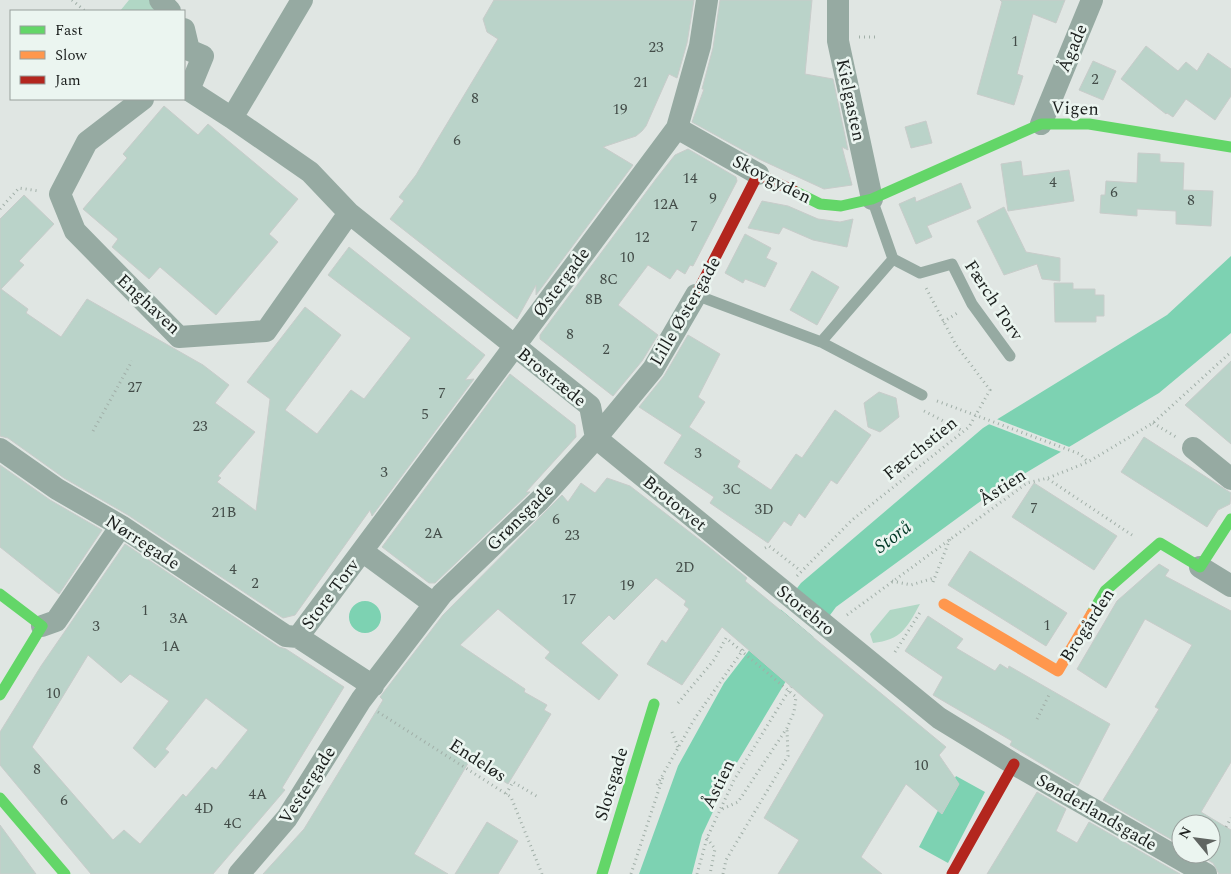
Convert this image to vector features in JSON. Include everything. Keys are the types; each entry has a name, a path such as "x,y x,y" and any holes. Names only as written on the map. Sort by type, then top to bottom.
{"street":[{"path":"160,0 169,10"},
{"path":"232,118 302,0"},
{"name":"Østergade","path":"365,547 677,128 700,46 707,0"},
{"name":"Kielgasten","path":"838,0 838,41 872,199"},
{"name":"Ågade","path":"1041,124 1092,0"},
{"path":"185,33 189,50 203,56 186,88 310,172 349,214 514,345"},
{"path":"60,194 87,142 142,100"},
{"name":"Vigen","path":"872,199 1041,124 1089,124 1231,147"},
{"name":"Skovgyden","path":"677,128 758,174 820,204 841,206 872,199"},
{"name":"Lille Østergade","path":"596,438 653,369 696,295 758,174"},
{"name":"Enghaven","path":"60,194 75,231 179,336 266,331 349,214"},
{"name":"Brostræde","path":"514,345 590,406 596,438"},
{"name":"Brotorvet","path":"596,438 755,568"},
{"name":"Grønsgade","path":"438,599 540,500 596,438"},
{"path":"1193,448 1231,479"},
{"name":"Nørregade","path":"0,449 58,489 121,526 292,636"},
{"path":"1200,567 1231,519"},
{"path":"0,696 42,626 56,621 121,526"},
{"path":"1160,543 1231,586"},
{"name":"Brogården","path":"944,604 1058,671 1105,591 1160,543"},
{"name":"Store Torv","path":"367,693 292,636 365,547 438,599"},
{"name":"Storebro","path":"755,568 939,718 1014,764"},
{"path":"0,594 42,626"},
{"path":"367,693 438,599"},
{"name":"Vestergade","path":"240,874 287,818 367,693"},
{"name":"Slotsgade","path":"602,874 654,704"},
{"path":"952,874 1014,764"},
{"name":"Sønderlandsgade","path":"1014,764 1206,874"},
{"path":"0,798 65,874"}],"lane":[{"path":"872,199 893,259 920,274"},
{"path":"821,342 893,259"},
{"name":"Færch Torv","path":"920,274 952,264 972,304 1010,356"},
{"path":"696,295 821,342 922,395"}],"path":[{"path":"72,0 84,10"},
{"path":"0,209 19,188 60,194"},
{"name":"Færchstien","path":"769,546 801,571 852,520 970,427 990,390 956,345 935,307 920,274"},
{"name":"Åstien","path":"844,618 1027,483 1048,478 1088,462 1153,423 1231,352"},
{"path":"93,431 132,361"},
{"path":"936,400 1080,454 1088,462"},
{"path":"940,419 963,432"},
{"path":"1048,478 1138,539 1160,543"},
{"path":"892,581 910,585 934,578"},
{"path":"675,706 714,660 726,638 761,670 796,697 794,712 787,728 738,802 720,810"},
{"path":"631,874 665,772 695,718 745,647"},
{"path":"761,670 765,664"},
{"name":"Åstien","path":"697,874 708,838 734,780 791,686"},
{"name":"Endeløs","path":"367,693 511,797 542,874"},
{"path":"724,874 726,860 788,756 787,728"},
{"path":"506,794 513,782 538,797"},
{"path":"1226,827 1231,818"},
{"path":"708,838 715,850 710,874"}],"shaded area":[{"path":"129,0 156,0 161,10 121,10"},
{"path":"920,604 907,626 897,636 873,643 870,634 890,610"}],"water":[{"name":"Storå","path":"1231,256 1231,333 1159,393 989,495 836,607 807,646 732,771 702,835 692,874 639,874 678,766 724,683 801,583 983,428 1167,315"},
{"path":"365,601 376,606 381,617 376,628 365,633 354,628 349,617 354,606"},
{"path":"956,776 985,792 948,863 919,847"}],"pier":[{"path":"994,418 1072,448 1064,453 986,423"},
{"path":"795,587 831,617 816,639 779,608"}],"building":[{"path":"494,0 694,0 687,43 677,78 669,74 642,131 636,136 603,147 633,165 536,295 536,285 517,319 390,219 404,201 399,197 416,175 498,39 487,32 483,19"},
{"path":"720,0 812,0 805,74 833,79 848,150 842,147 852,185 824,189 759,159 692,122 704,89 702,89 713,48"},
{"path":"1000,0 1065,0 1056,23 1033,14 1017,74 1023,76 1014,105 977,94 1002,2"},
{"path":"1146,46 1178,71 1186,62 1197,71 1208,53 1231,69 1231,96 1215,120 1186,99 1173,117 1166,114 1121,79"},
{"path":"1093,61 1116,71 1103,100 1079,90"},
{"path":"164,106 198,135 208,124 298,199 269,234 278,242 216,315 160,267 149,279 112,247 118,239 83,209 127,158 123,154"},
{"path":"926,121 932,143 911,148 905,127"},
{"path":"688,149 736,177 737,181 693,266 690,265 685,274 677,269 670,279 648,265 618,305 658,335 642,361 613,396 540,339 540,335 675,155"},
{"path":"1138,153 1160,154 1160,162 1184,163 1183,190 1213,191 1211,226 1176,224 1176,211 1137,209 1137,216 1100,213 1101,195 1105,195 1106,181 1137,183"},
{"path":"1021,161 1023,176 1069,170 1074,201 1008,211 1001,164"},
{"path":"961,183 971,208 927,226 932,237 916,244 899,204 915,197 916,202"},
{"path":"24,195 54,224 19,261 24,265 1,289 28,309 26,313 61,337 87,299 203,365 229,385 215,403 255,432 218,476 221,478 217,482 256,511 270,399 247,382 305,307 341,335 285,410 317,434 351,390 364,399 411,338 328,275 349,247 485,355 465,380 474,379 372,516 370,510 295,615 283,618 128,515 64,478 8,438 0,436 0,219"},
{"path":"762,201 788,206 818,219 840,222 853,219 847,247 813,240 783,227 779,234 748,228"},
{"path":"1004,207 1026,252 1060,258 1060,281 1042,279 1037,264 1004,275 977,221"},
{"path":"745,234 771,248 766,258 777,263 765,287 745,279 743,283 725,273"},
{"path":"812,271 839,287 817,325 790,310"},
{"path":"1054,283 1073,283 1073,289 1095,289 1095,295 1104,295 1104,316 1096,316 1096,322 1055,322"},
{"path":"688,335 720,354 698,397 705,402 689,427 740,461 737,467 771,490 796,454 802,458 835,410 871,435 837,484 831,480 805,518 799,513 791,526 784,521 768,543 710,503 714,497 664,463 682,435 639,407 664,376"},
{"path":"1231,361 1231,444 1185,405"},
{"path":"510,374 575,425 576,437 526,492 530,492 435,583 429,583 382,547"},
{"path":"879,392 896,398 899,417 880,432 868,427 864,403"},
{"path":"1144,437 1231,493 1230,504 1218,510 1207,527 1121,472"},
{"path":"0,465 50,500 102,530 59,594 0,547"},
{"path":"607,478 630,486 709,547 747,578 745,581 946,747 939,755 959,784 942,814 906,784 861,857 882,874 778,874 799,840 764,818 824,715 722,627 682,685 647,664 662,640 666,643 689,609 684,605 686,601 656,578 614,620 609,615 581,643 618,675 599,700 545,658 550,652 498,609 460,645 525,689 524,692 547,705 544,710 551,714 508,784 470,760 414,854 448,874 263,874 304,829 383,700 380,697 443,615 562,495 568,502 581,483 595,493"},
{"path":"1034,483 1117,536 1094,570 1012,517"},
{"path":"125,544 279,647 286,649 344,687 282,788 285,790 213,874 91,874 0,765 0,732 41,666","holes":["88,655 121,683 130,674 169,701 133,748 155,768 169,752 165,749 206,698 248,730 216,770 212,767 186,797 183,794 140,844 124,830 113,840 32,747"]},
{"path":"970,551 1067,613 1046,646 948,585"},
{"path":"1159,564 1169,570 1165,576 1231,611 1231,762 1201,812 1204,814 1171,814 1171,839 1103,800 1159,709 1155,707 1192,645 1145,619 1106,688 1077,669 1117,601"},
{"path":"928,616 963,639 956,648 995,671 1000,664 1008,669 1009,666 1110,724 1078,786 1010,745 1012,741 933,695 943,677 905,651"},
{"path":"1037,792 1066,809 1056,831 1077,843 1089,822 1180,874 987,874"},
{"path":"487,822 518,841 498,874 455,874"},
{"path":"1221,824 1231,830 1231,874 1219,874 1214,864 1221,864"},
{"path":"0,825 36,874 0,874"}],"traffic: fast":[{"path":"794,191 820,204 841,206 872,199 1041,124 1089,124 1231,147"},
{"path":"1092,613 1105,591 1160,543 1200,567 1231,519"},
{"path":"0,594 42,626 0,695"},
{"path":"602,874 654,704"},
{"path":"0,798 65,874"}],"traffic: slow":[{"path":"944,604 1058,671 1092,613"}],"traffic: jam":[{"path":"696,295 758,174 794,191"},
{"path":"952,874 1014,764"}]}
